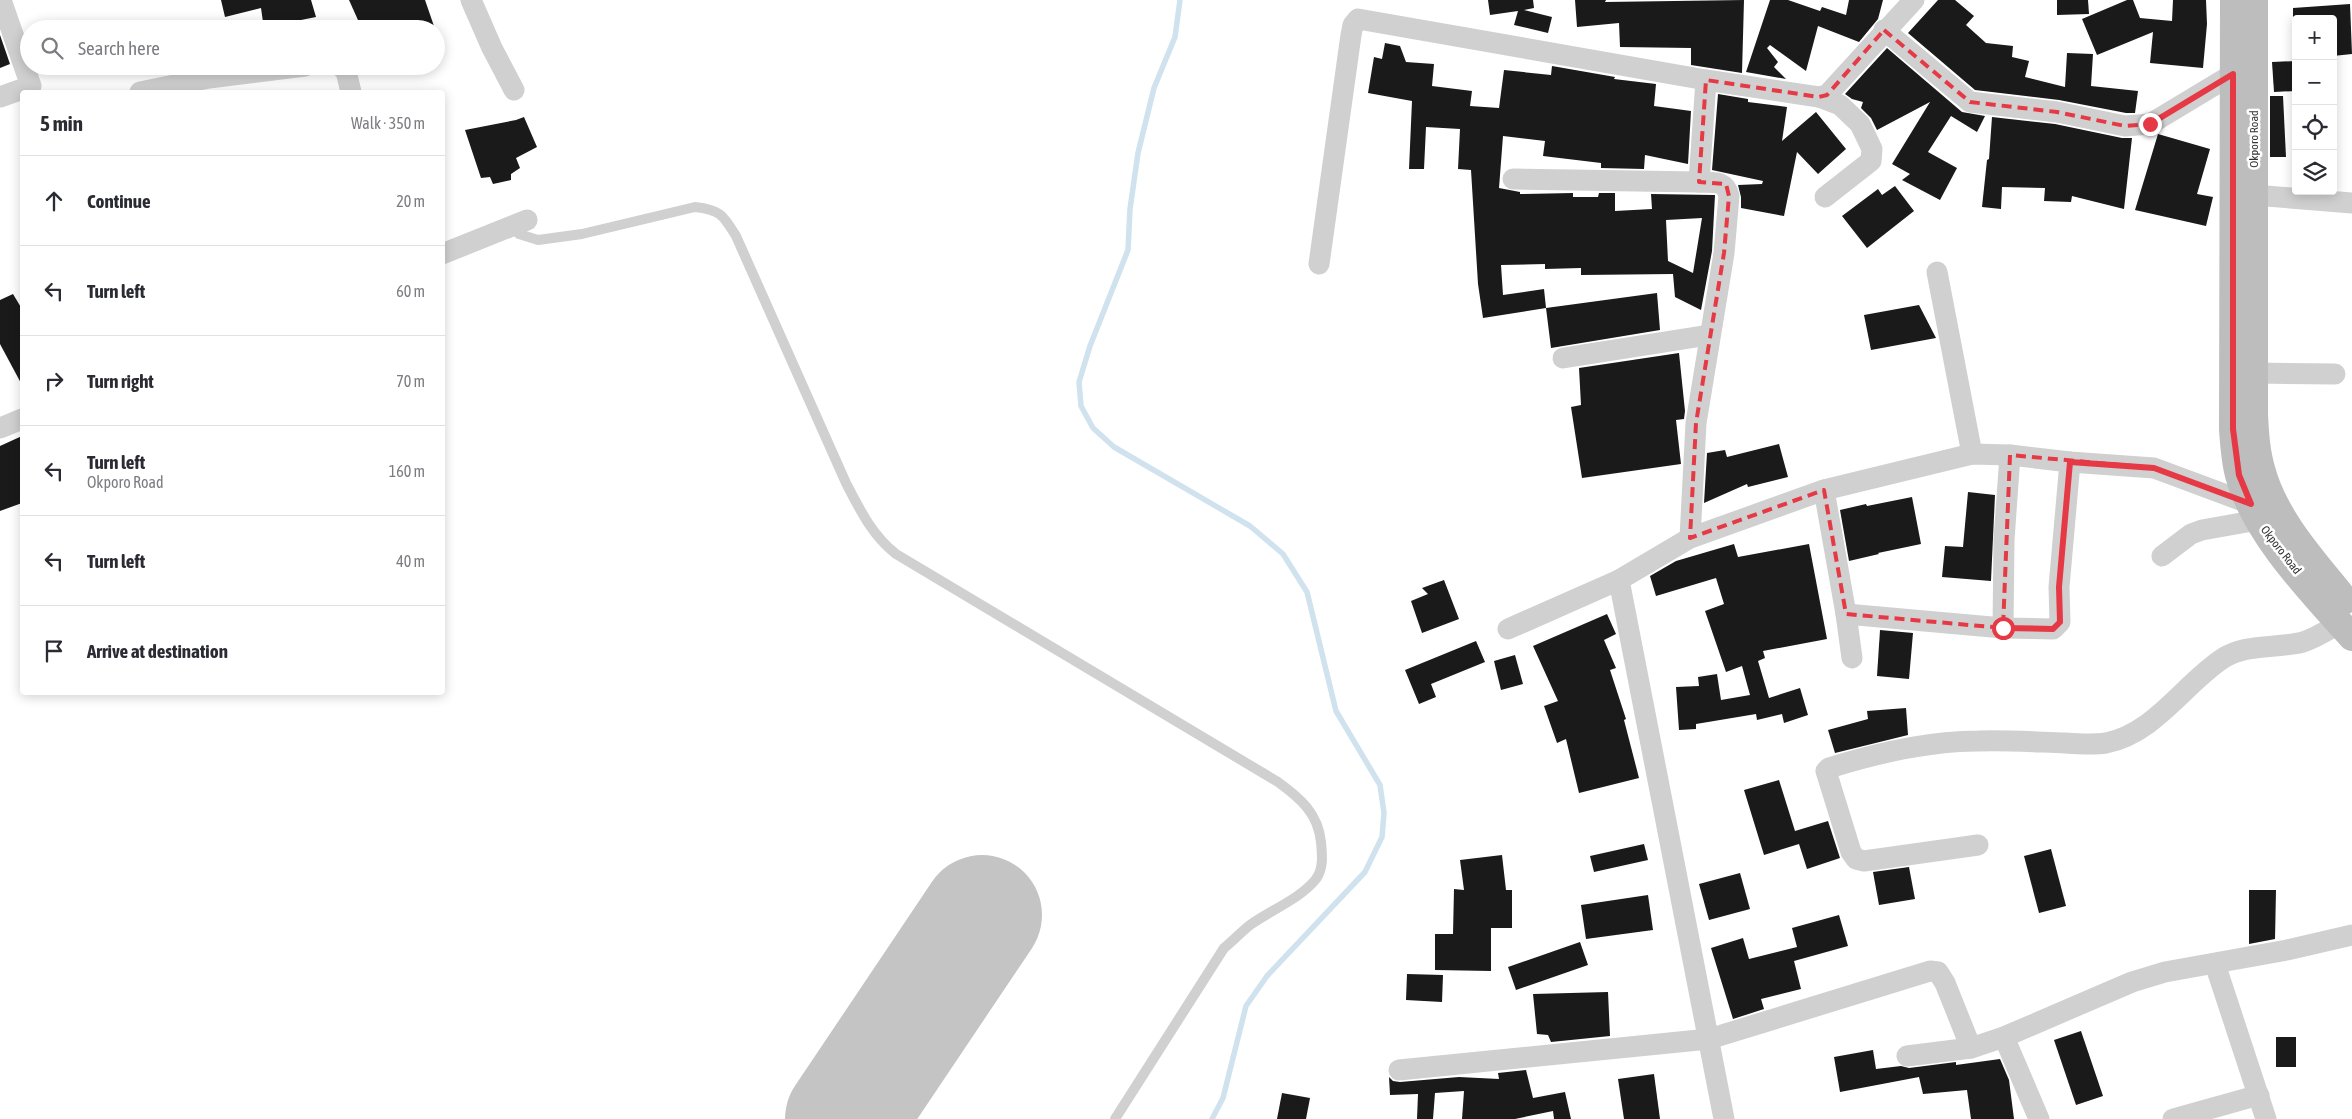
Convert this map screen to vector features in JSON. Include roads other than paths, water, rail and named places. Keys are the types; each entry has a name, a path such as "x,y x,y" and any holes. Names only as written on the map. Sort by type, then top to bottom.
{"main road":[{"name":"Okporo Road","path":"2234,0 2233,429 2239,475 2254,512 2288,561 2349,614"},
{"name":"Okporo Road","path":"2254,0 2254,372 2256,440 2262,473 2283,521 2349,614"}],"street":[{"path":"1,0 20,53"},
{"path":"471,0 492,48 514,90"},
{"path":"1819,98 1827,95 1884,30 1914,0"},
{"path":"1319,264 1351,35 1358,19 1819,98 1840,104 1860,124 1872,149 1871,161 1825,197"},
{"path":"1884,30 1970,102 2058,112 2125,126 2150,124 2233,74"},
{"path":"28,75 33,89"},
{"path":"150,90 233,75"},
{"path":"347,75 351,90"},
{"path":"1699,182 1706,80"},
{"path":"0,97 20,92"},
{"path":"1513,179 1699,182 1722,184 1727,187 1729,196 1724,253 1696,423 1690,538"},
{"path":"2254,195 2352,203"},
{"path":"445,253 519,223"},
{"path":"1938,272 1972,454"},
{"path":"1563,358 1709,335"},
{"path":"2254,372 2335,374"},
{"path":"0,428 20,420"},
{"path":"1508,629 1619,580 1690,538 1824,490 1972,454 2010,455 2070,462 2154,468 2254,512"},
{"path":"2003,628 2004,540 2010,455"},
{"path":"1846,614 2003,628 2053,629 2060,622 2059,587 2070,462"},
{"path":"1824,490 1852,658"},
{"path":"2162,556 2191,534 2254,512"},
{"path":"1619,580 1724,1119"},
{"path":"1978,845 1864,861 1856,859 1851,852 1826,771 1829,768 1874,754 1977,740 2095,744 2112,741 2132,734 2154,719 2222,658 2265,646 2303,642 2319,636 2349,614"},
{"path":"1907,1056 1971,1048 2004,1037 2132,982 2183,968 2215,964 2309,946 2352,935"},
{"path":"2215,964 2241,1048 2266,1119"},
{"path":"1399,1070 1709,1038 1930,971 1938,972 1946,983 1971,1048"},
{"path":"2004,1037 2039,1119"},
{"path":"2173,1119 2258,1095"}],"lane":[{"path":"519,223 520,234 538,240 582,234 696,207 711,209 723,215 736,236 846,483 867,523 881,541 896,554 1278,782 1298,797 1312,812 1320,834 1323,860 1317,878 1305,889 1249,926 1224,948 1116,1119"}],"waterway":[{"path":"1180,0 1175,37 1154,88 1138,153 1130,209 1128,250 1090,346 1079,382 1081,406 1093,428 1114,447 1250,526 1283,554 1307,592 1336,711 1380,785 1384,813 1382,837 1365,872 1267,976 1246,1006 1223,1098 1212,1119"}]}
